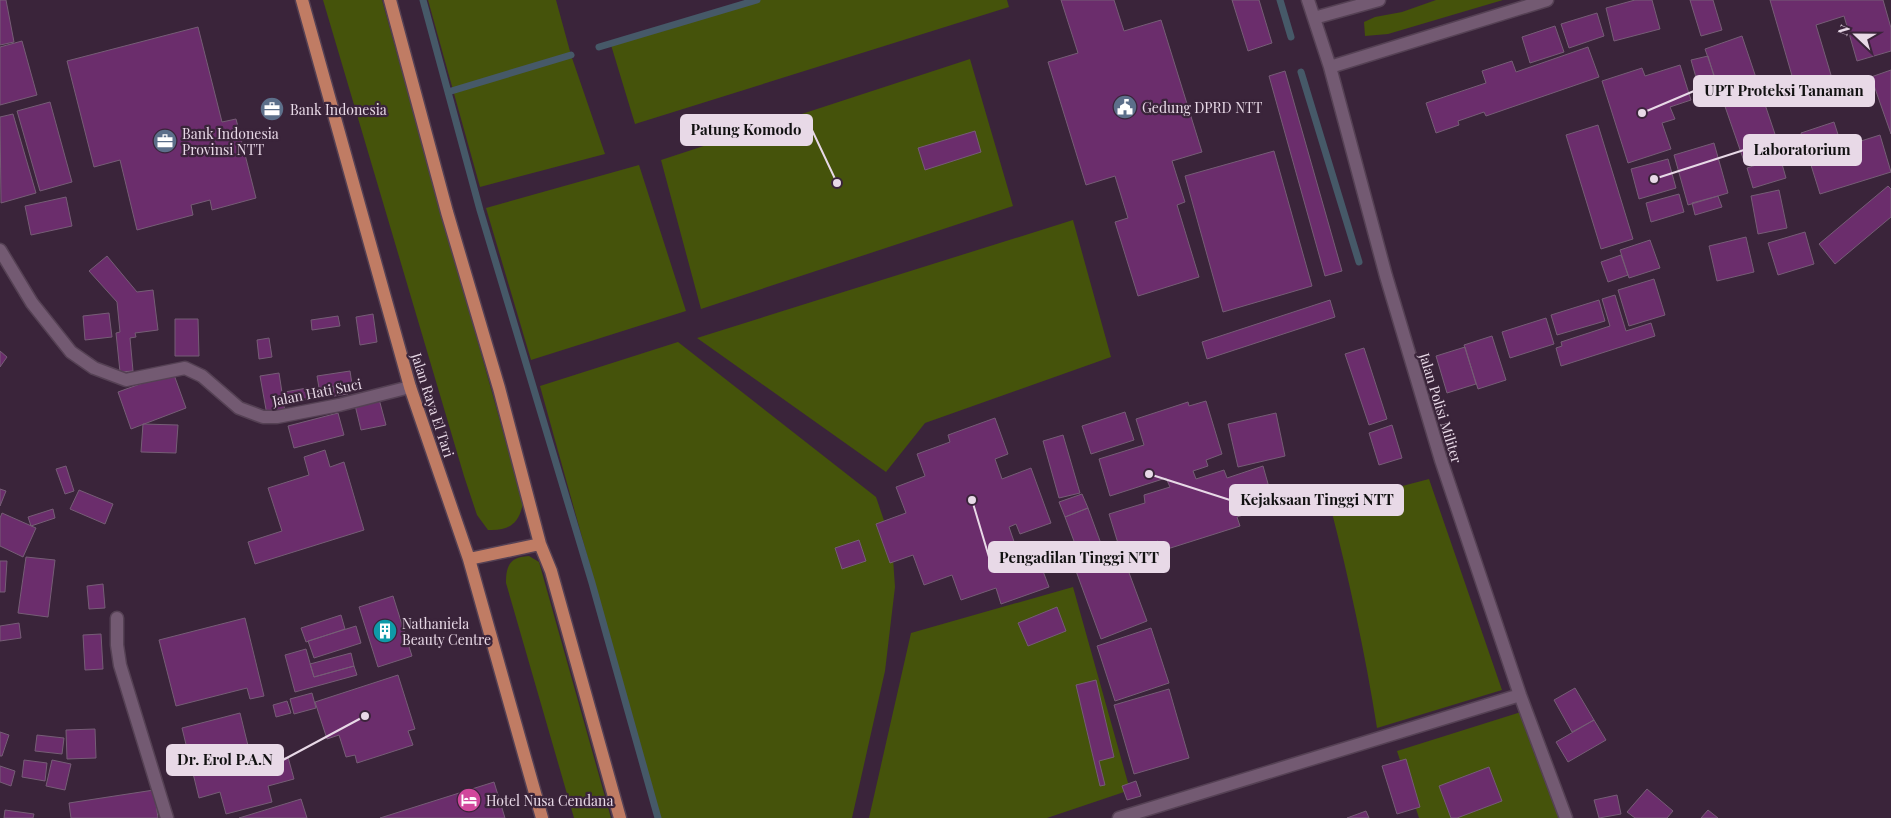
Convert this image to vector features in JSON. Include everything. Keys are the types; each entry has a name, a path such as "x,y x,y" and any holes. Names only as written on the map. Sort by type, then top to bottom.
{"main road":[{"name":"Jalan Raya El Tari","path":"302,0 410,387 469,560 542,818"},
{"path":"390,0 447,212 499,388 540,544 550,571 620,818"},
{"path":"469,560 540,544"}],"street":[{"name":"Jalan Polisi Militer","path":"1308,0 1330,67 1386,276 1441,460 1520,695 1566,818"},
{"path":"1314,18 1380,0"},
{"path":"1330,67 1547,0"},
{"name":"Jalan Hati Suci","path":"0,250 32,303 71,352 94,368 126,380 185,368 202,376 239,408 263,417 288,416 410,387"},
{"path":"117,618 117,645 120,665 167,818"},
{"path":"1119,818 1520,695"}],"green space":[{"path":"323,0 382,0 523,503 516,521 502,529 488,530 477,515"},
{"path":"428,0 556,0 571,55 605,154 480,187"},
{"path":"753,0 1007,0 1009,7 635,124 611,45"},
{"path":"1436,0 1503,0 1388,34 1365,36 1364,22 1375,17 1402,12"},
{"path":"970,59 1013,206 701,309 661,160"},
{"path":"639,165 686,311 531,360 486,208"},
{"path":"1073,220 1111,357 925,423 886,472 697,338"},
{"path":"678,342 876,497 892,544 895,587 885,671 852,818 660,818 540,386"},
{"path":"1429,479 1502,690 1377,728 1356,616 1330,505"},
{"path":"529,556 539,562 611,818 574,818 506,583 510,563 517,558"},
{"path":"1073,587 1130,790 1047,818 869,818 911,633"},
{"path":"1521,712 1566,818 1419,818 1397,751"}],"building":[{"path":"0,0 6,0 14,42 0,45"},
{"name":"Gedung DPRD NTT","path":"1061,0 1114,0 1124,31 1161,20 1202,152 1172,161 1185,202 1177,205 1199,277 1138,296 1115,222 1128,218 1115,176 1086,185 1048,62 1078,53"},
{"path":"1232,0 1259,0 1272,43 1248,51"},
{"path":"1635,0 1652,0 1660,29 1614,41 1606,8"},
{"path":"1690,0 1713,0 1722,30 1701,36"},
{"path":"1770,0 1883,0 1891,28 1891,51 1857,61 1844,16 1816,25 1831,75 1795,86"},
{"path":"1597,13 1604,36 1569,48 1561,24"},
{"path":"1555,26 1564,52 1530,63 1522,37"},
{"name":"Bank Indonesia Provinsi NTT","path":"198,27 222,122 236,119 256,198 212,210 210,200 191,205 193,215 137,230 120,160 94,167 67,61"},
{"path":"1742,36 1781,152 1745,164 1705,49"},
{"path":"22,41 37,95 0,105 0,47"},
{"path":"1588,47 1599,77 1486,116 1484,112 1458,121 1459,125 1436,133 1426,103 1486,83 1482,71 1512,61 1516,72"},
{"path":"1708,56 1718,90 1701,95 1691,60"},
{"path":"1680,65 1691,100 1670,107 1675,119 1662,123 1671,149 1628,163 1602,81 1642,68 1645,76"},
{"path":"1891,70 1891,134 1871,77"},
{"path":"1285,71 1342,271 1325,276 1269,76"},
{"path":"50,102 72,182 40,191 17,111"},
{"path":"13,114 36,193 1,203 0,117"},
{"path":"1834,122 1842,147 1880,135 1891,172 1820,194 1801,133"},
{"path":"1598,125 1633,239 1601,249 1566,135"},
{"path":"975,131 981,152 925,170 918,148"},
{"path":"1714,143 1728,193 1688,205 1674,155"},
{"path":"1274,151 1312,286 1223,312 1185,176"},
{"path":"1780,157 1786,178 1753,188 1747,168"},
{"path":"1668,159 1676,188 1639,199 1631,169"},
{"path":"1888,186 1891,189 1891,217 1835,264 1819,244"},
{"path":"1779,190 1787,228 1758,234 1751,196"},
{"path":"1679,194 1684,212 1651,222 1646,203"},
{"path":"1718,196 1722,207 1695,215 1692,203"},
{"path":"66,197 72,226 31,235 25,206"},
{"path":"1805,232 1814,264 1778,275 1768,243"},
{"path":"1746,237 1754,272 1717,281 1709,246"},
{"path":"1650,240 1660,268 1629,278 1620,250"},
{"path":"1621,255 1628,275 1608,282 1601,262"},
{"path":"107,256 137,292 153,290 158,330 135,333 136,337 130,338 133,371 120,372 116,333 120,332 117,302 89,271"},
{"path":"1654,279 1665,315 1629,326 1618,290"},
{"path":"1615,295 1626,331 1651,323 1655,336 1561,366 1556,348 1562,346 1561,342 1610,326 1602,299"},
{"path":"1330,300 1335,317 1207,359 1202,342"},
{"path":"1599,300 1605,321 1557,335 1551,315"},
{"path":"109,313 112,337 85,340 83,316"},
{"path":"373,314 377,342 360,345 356,317"},
{"path":"338,316 340,326 312,330 311,320"},
{"path":"1546,318 1554,344 1510,358 1502,332"},
{"path":"175,319 198,319 199,356 175,356"},
{"path":"1492,336 1506,380 1478,389 1464,345"},
{"path":"269,338 272,357 259,359 257,340"},
{"path":"1465,347 1476,384 1447,393 1436,356"},
{"path":"1364,348 1387,419 1369,425 1345,354"},
{"path":"0,351 7,357 0,367"},
{"path":"350,371 352,384 319,388 317,376"},
{"path":"173,372 186,408 131,429 118,392"},
{"path":"279,373 285,412 267,415 260,376"},
{"path":"347,385 348,394 334,396 333,387"},
{"path":"307,388 308,399 287,403 285,392"},
{"path":"379,399 386,425 361,430 355,405"},
{"path":"1206,401 1222,454 1206,460 1208,466 1193,471 1196,479 1224,470 1227,478 1263,466 1274,505 1237,517 1240,526 1161,551 1158,541 1121,553 1109,514 1145,503 1144,495 1170,487 1166,478 1110,496 1099,459 1144,445 1136,419 1188,402 1189,406"},
{"path":"1125,412 1134,440 1091,454 1082,426"},
{"path":"338,413 344,435 294,448 288,426"},
{"path":"1276,413 1285,456 1238,467 1228,424"},
{"path":"995,418 1008,454 995,459 1002,479 1031,468 1051,523 1020,534 1016,524 1009,527 1019,556 1035,550 1049,587 1001,604 996,588 961,600 952,575 924,585 913,555 890,563 876,524 906,513 896,487 925,476 917,454 950,442 948,435"},
{"path":"143,424 178,425 176,453 141,452"},
{"path":"1392,425 1402,458 1379,465 1369,433"},
{"path":"1063,435 1080,493 1059,498 1043,441"},
{"path":"325,450 330,467 344,462 364,530 255,564 248,542 282,531 268,488 309,475 304,457"},
{"path":"66,466 74,491 65,494 56,469"},
{"path":"0,489 6,491 0,506"},
{"path":"79,490 113,504 105,524 70,509"},
{"path":"1082,494 1088,508 1065,517 1059,502"},
{"path":"1088,508 1107,560 1122,554 1147,621 1101,639 1076,571 1084,568 1065,517"},
{"path":"53,509 55,518 31,526 28,517"},
{"path":"2,513 36,528 23,557 0,546 0,518"},
{"path":"859,540 866,561 842,569 835,548"},
{"path":"26,557 55,560 48,617 18,613"},
{"path":"0,561 7,561 5,592 0,592"},
{"path":"103,584 105,608 89,609 87,586"},
{"name":"Nathaniela Beauty Centre","path":"393,596 412,656 378,667 359,607"},
{"path":"1057,607 1066,631 1028,646 1018,623"},
{"path":"341,615 345,629 306,642 301,628"},
{"path":"245,618 264,696 250,699 247,688 176,706 159,640"},
{"path":"19,623 21,638 0,641 0,626"},
{"path":"356,626 361,643 314,658 308,641"},
{"path":"1151,628 1169,683 1115,701 1097,646"},
{"path":"101,634 103,669 85,670 83,635"},
{"path":"306,649 314,677 354,666 357,675 295,692 285,655"},
{"path":"351,653 354,666 314,677 310,664"},
{"path":"398,675 415,729 408,731 413,745 357,763 355,755 346,757 339,735 327,739 315,702"},
{"path":"1096,680 1114,757 1099,761 1105,785 1100,786 1076,685"},
{"path":"1575,688 1594,720 1572,732 1554,700"},
{"path":"1169,689 1189,758 1134,774 1114,705"},
{"path":"312,693 316,708 294,714 290,699"},
{"path":"287,701 291,713 276,717 273,705"},
{"path":"240,713 253,766 288,757 294,779 268,786 272,802 226,814 220,792 199,798 182,728"},
{"path":"1594,720 1606,740 1568,762 1556,742"},
{"path":"95,729 96,758 67,759 66,730"},
{"path":"0,732 9,735 2,756 0,756"},
{"path":"37,735 64,738 62,754 35,751"},
{"path":"1406,759 1420,807 1397,814 1382,766"},
{"path":"24,760 47,763 45,781 22,777"},
{"path":"52,760 71,764 65,790 46,786"},
{"path":"0,766 15,771 11,786 0,782"},
{"path":"1489,767 1502,801 1457,818 1451,818 1439,786"},
{"path":"1136,781 1141,796 1127,800 1122,786"},
{"name":"Hotel Nusa Cendana","path":"494,782 505,818 380,818"},
{"path":"1647,789 1673,811 1667,818 1635,818 1627,812"},
{"path":"154,790 158,818 71,818 69,803"},
{"path":"1617,795 1621,814 1599,818 1594,800"},
{"path":"301,799 307,818 239,818"},
{"path":"5,810 34,814 33,818 4,818"},
{"path":"1708,810 1718,818 1701,818"},
{"path":"1366,811 1369,818 1347,818"}],"waterway":[{"path":"423,0 480,210 592,583 658,818"},
{"path":"599,47 757,0"},
{"path":"1280,0 1291,37"},
{"path":"448,92 571,55"},
{"path":"1301,72 1359,262"}],"place":[{"name":"Gedung DPRD NTT","path":"1125,107"},
{"name":"Bank Indonesia","path":"272,109"},
{"name":"UPT Proteksi Tanaman","path":"1642,113"},
{"name":"Bank Indonesia Provinsi NTT","path":"165,141"},
{"name":"Laboratorium","path":"1654,179"},
{"name":"Patung Komodo","path":"837,183"},
{"name":"Kejaksaan Tinggi NTT","path":"1149,474"},
{"name":"Pengadilan Tinggi NTT","path":"972,500"},
{"name":"Nathaniela Beauty Centre","path":"385,631"},
{"name":"Dr. Erol P.A.N","path":"365,716"},
{"name":"Hotel Nusa Cendana","path":"469,800"}]}
